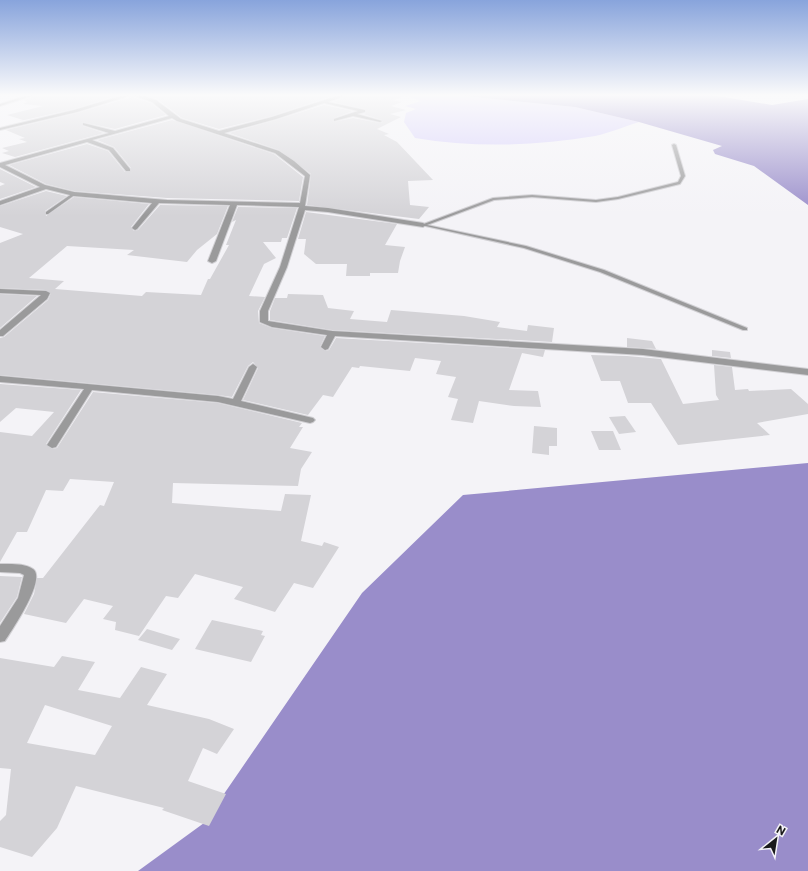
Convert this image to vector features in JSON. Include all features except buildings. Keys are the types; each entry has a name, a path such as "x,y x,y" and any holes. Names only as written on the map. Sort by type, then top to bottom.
{"street":[{"path":"0,165 110,135"},
{"path":"223,135 277,152 292,162 308,176 286,260 273,295 262,316 264,322 272,325 332,333 643,352 808,372"},
{"path":"89,141 111,149 128,170"},
{"path":"0,165 46,188 74,194 157,202 301,207 423,225"},
{"path":"0,203 46,188"},
{"path":"135,228 157,202"},
{"path":"212,261 234,204"},
{"path":"0,291 46,293 44,297 0,334"},
{"path":"326,347 332,333"},
{"path":"236,402 253,367"},
{"path":"0,379 218,399 310,420"},
{"path":"52,445 90,387"},
{"path":"0,568 22,569 30,573 30,582 11,622 0,637"}],"lane":[{"path":"423,225 493,199 532,196 596,200 618,198 679,183 683,176 674,146"},
{"path":"48,213 74,194"},
{"path":"423,225 525,248 602,271 745,329"}],"shaded area":[{"path":"413,135 600,135 528,144 460,143 415,138"},
{"path":"683,135 808,135 808,205 754,166 715,154 713,150 722,146"},
{"path":"808,463 808,871 138,871 204,823 362,593 463,495"}]}
